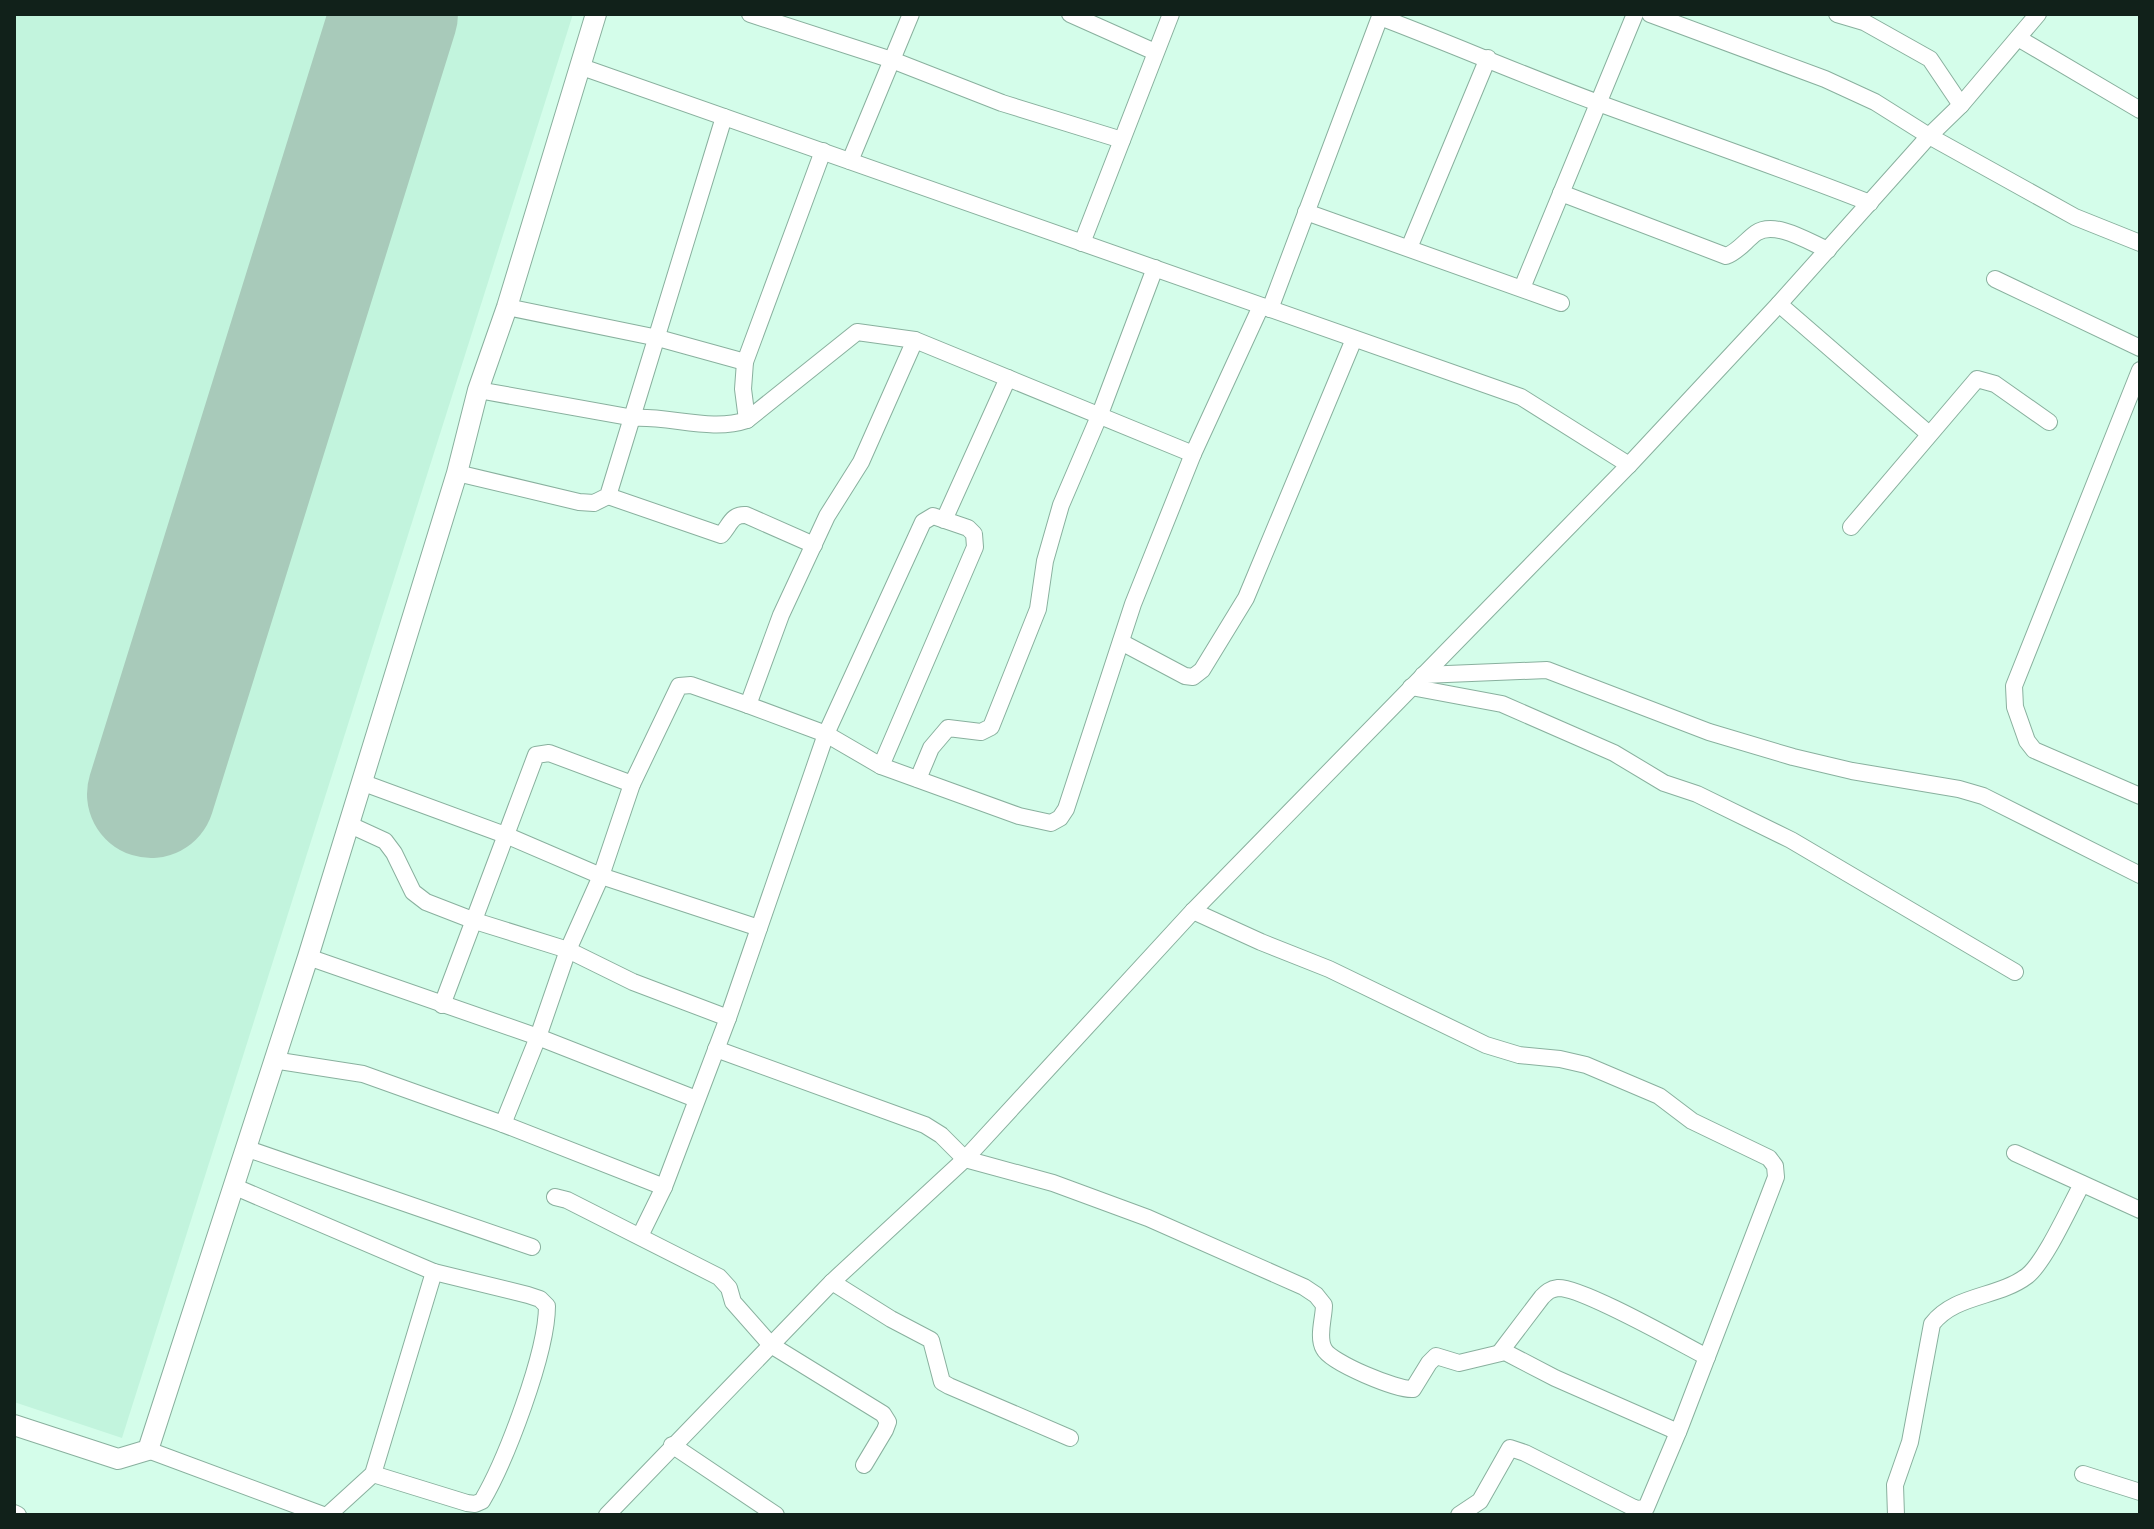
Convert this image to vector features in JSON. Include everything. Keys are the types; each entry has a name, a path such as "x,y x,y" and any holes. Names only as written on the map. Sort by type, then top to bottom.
{"street":[{"path":"148,1450 308,957 457,473 478,390 507,307 596,14"},
{"path":"750,14 798,22 1002,103 1122,140"},
{"path":"850,161 911,14"},
{"path":"1070,14 1155,52"},
{"path":"1082,243 1171,14"},
{"path":"1522,288 1635,14"},
{"path":"1650,14 1825,79 1875,102 1929,136 2075,217 2140,243"},
{"path":"1837,14 1865,18 1930,59 1961,105"},
{"path":"612,1513 672,1445 832,1282 965,1159 1193,911 1629,465 1929,136 1961,105 2038,14"},
{"path":"503,1124 568,950 601,876 632,784 679,686 691,685 826,734 881,766 1045,824 1060,818 1066,809 1121,642 1193,454 1265,307 1306,212 1380,16 1598,104 1713,143 1870,203"},
{"path":"2018,38 2140,110"},
{"path":"1409,248 1488,58"},
{"path":"579,66 1521,397 1629,465"},
{"path":"457,473 579,502 594,503 608,496 724,117"},
{"path":"747,420 743,389 745,362 823,151"},
{"path":"1561,193 1726,256 1765,229 1790,234 1828,250"},
{"path":"1306,212 1561,303"},
{"path":"918,779 931,748 948,728 981,732 991,727 1038,609 1045,561 1061,505 1100,414 1155,268"},
{"path":"1995,279 2140,348"},
{"path":"1779,304 1929,434"},
{"path":"507,307 658,338 745,362"},
{"path":"478,390 634,418 656,417 730,426 747,420 857,332 915,340 1193,454"},
{"path":"1121,642 1185,676 1198,675 1202,670 1246,598 1354,339"},
{"path":"748,705 781,615 827,516 861,462 915,340"},
{"path":"2140,370 2106,461 2038,621 2013,693 2027,741 2034,750 2140,796"},
{"path":"944,520 1008,378"},
{"path":"1851,527 1973,382 1980,379 1995,384 2049,422"},
{"path":"608,496 721,535 732,519 746,515 814,545"},
{"path":"640,1236 664,1187 728,1018 826,734 923,522 933,516 971,530 975,547 881,766"},
{"path":"1417,681 1547,670 1709,732 1793,757 1983,796 2140,875"},
{"path":"1417,681 1502,704 1614,753 1664,783 1697,794 1791,840 2015,972"},
{"path":"442,1005 508,836 534,759 541,753 549,753 632,784"},
{"path":"361,782 508,836 601,876 759,928"},
{"path":"348,824 385,841 413,892 426,902 568,950 633,982 728,1018"},
{"path":"1193,911 1329,969 1486,1045 1519,1055 1586,1065 1659,1096 1692,1121 1772,1160 1776,1177 1648,1505 1636,1509 1510,1448 1480,1501 1459,1515"},
{"path":"308,957 538,1037 696,1099"},
{"path":"716,1049 925,1125 941,1135 965,1159 1053,1183 1148,1218 1304,1287 1324,1305 1321,1340 1330,1356 1394,1386 1413,1389 1436,1356 1462,1363 1501,1351 1548,1290 1557,1288 1588,1297 1707,1357"},
{"path":"273,1060 363,1074 664,1187"},
{"path":"245,1148 532,1247"},
{"path":"2015,1153 2140,1210"},
{"path":"1896,1515 1895,1485 1910,1442 1932,1324 1952,1306 2029,1275 2082,1184"},
{"path":"233,1186 434,1272 528,1295 540,1299 547,1306 538,1354 521,1412 486,1494 479,1503 467,1503 426,1492 373,1474"},
{"path":"555,1197 567,1200 719,1277 729,1288 733,1302 771,1345 887,1418 885,1430 864,1465"},
{"path":"14,1425 118,1459 148,1450 325,1515 373,1474 434,1272"},
{"path":"832,1282 931,1340 942,1382 1070,1438"},
{"path":"1501,1351 1678,1432"},
{"path":"672,1445 776,1515"},
{"path":"2083,1474 2140,1492"}],"shaded area":[{"path":"14,14 573,14 122,1438 14,1402"}],"runway":[{"path":"151,794 394,14"}]}
